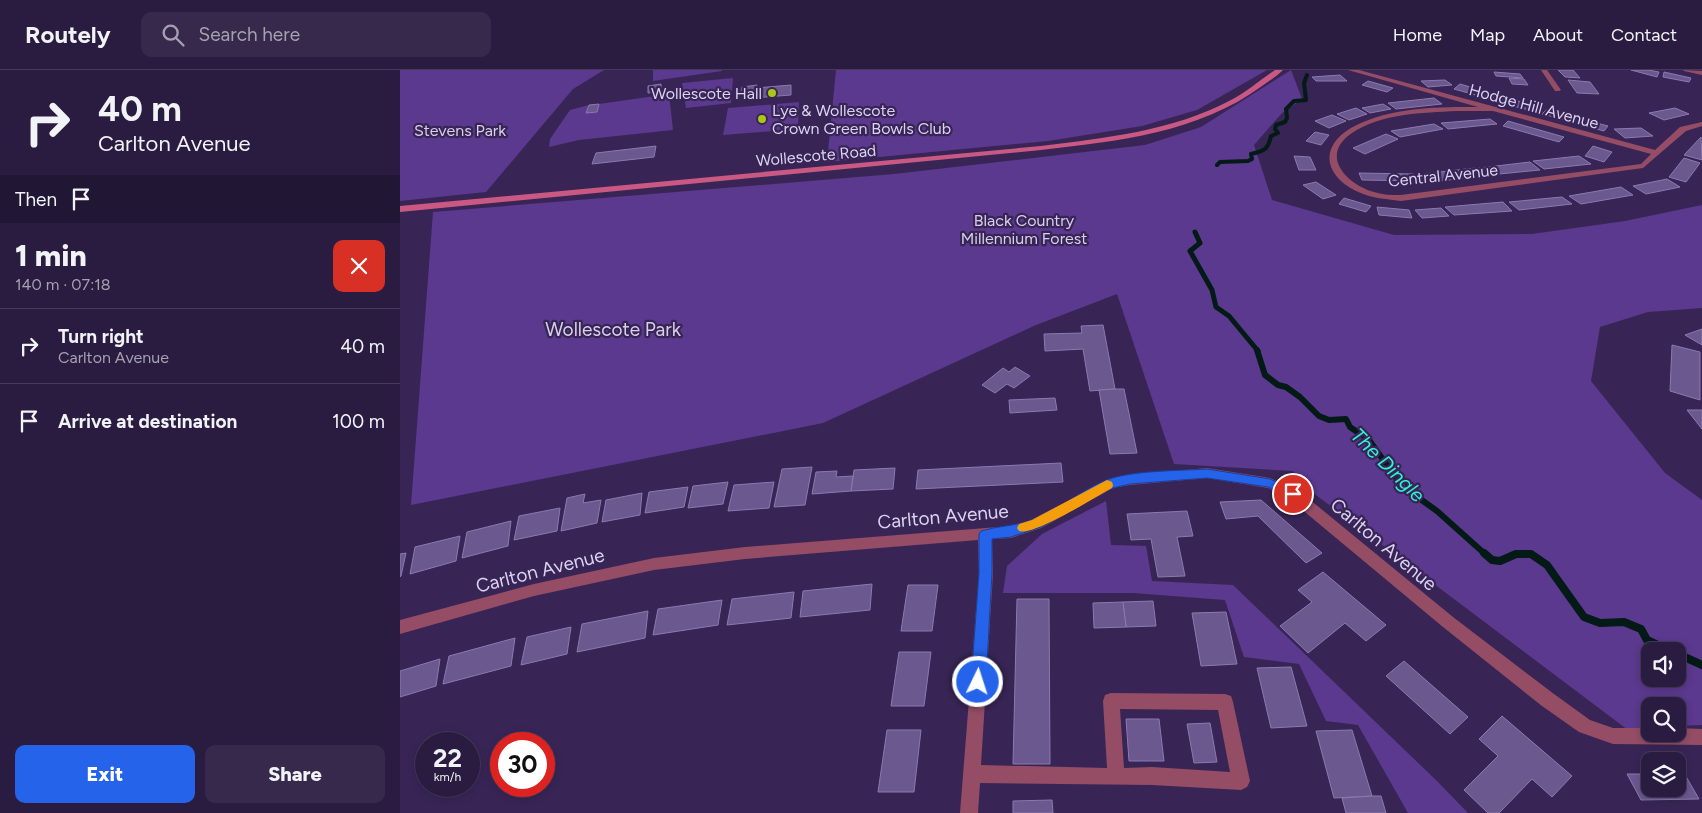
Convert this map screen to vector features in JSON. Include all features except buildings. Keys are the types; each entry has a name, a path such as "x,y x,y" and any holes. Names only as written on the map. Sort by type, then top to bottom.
{"street":[{"name":"Wollescote Road","path":"400,209 1041,148 1116,138 1187,121 1232,102 1280,70"},
{"name":"Hodge Hill Avenue","path":"1351,70 1656,153"},
{"path":"1540,83 1555,87 1544,70"},
{"path":"1686,70 1702,73"},
{"name":"Central Avenue","path":"1492,109 1422,112 1383,118 1349,132 1337,144 1331,154 1331,160 1335,169 1344,180 1361,190 1385,197 1401,198 1644,166 1656,153"},
{"path":"1656,153 1683,129 1702,124"},
{"name":"Carlton Avenue","path":"400,627 534,590 654,564 745,552 1011,532 1036,524 1092,492 1110,484 1130,480 1207,473 1270,483 1293,494 1448,622 1548,700 1585,726 1613,736 1702,737"},
{"path":"969,813 986,573 985,534"},
{"path":"972,774 1116,777 1152,776 1241,781 1225,702 1111,701 1116,777"}],"green space":[{"name":"Stevens Park","path":"400,70 604,70 573,89 486,192 400,201"},
{"path":"653,70 722,70 722,71 653,81"},
{"path":"836,70 1267,70 1197,110 1142,126 1048,141 827,162"},
{"path":"1291,70 1302,99 1281,114 1254,145 1272,200 1394,235 1532,234 1625,221 1702,205 1702,308 1648,312 1600,327 1591,381 1665,473 1702,500 1702,725 1686,726 1686,697 1641,697 1641,729 1628,730 1308,489 1293,471 1174,464 1117,294 1036,325 823,423 411,505 433,212 894,174 1145,145 1201,127"},
{"path":"733,78 731,103 686,108 682,83"},
{"path":"669,94 673,130 579,140 549,147 550,139 570,110 589,105 586,113 597,112 599,104"},
{"name":"Lye & Wollescote Crown Green Bowls Club","path":"799,102 798,129 723,135 728,108"},
{"path":"1106,501 1111,545 1146,546 1152,581 1233,585 1468,813 1408,813 1358,725 1326,721 1299,664 1244,657 1225,600 1133,593 1003,593 1007,566 1042,534"}],"waterway":[{"name":"The Dingle","path":"1217,165 1220,162 1248,161 1252,159 1251,154 1265,149 1271,136 1278,133 1275,129 1276,125 1285,122 1287,118 1286,109 1294,101 1306,100 1304,83 1307,75"},
{"name":"The Dingle","path":"1195,232 1200,243 1190,251 1212,290 1216,307 1229,316 1258,351"},
{"name":"The Dingle","path":"1257,350 1265,375 1278,385 1286,387 1300,397 1319,416 1329,420 1346,419 1350,427 1369,440 1397,479 1408,482 1409,491 1437,511 1485,554"},
{"name":"The Dingle","path":"1484,553 1492,560 1500,561 1516,554 1531,554 1547,565 1584,617 1600,623 1624,622 1641,629 1647,640 1651,642"},
{"name":"The Dingle","path":"1686,658 1702,665"}],"slow traffic":[{"path":"1024,528 1036,524 1107,485"}],"place":[{"name":"Wollescote Hall","path":"772,93"},
{"name":"Lye & Wollescote Crown Green Bowls Club","path":"762,119"}],"route":[{"path":"978,682 986,573 985,534 1011,532 1036,524 1092,492 1110,484 1130,480 1207,473 1270,483 1293,494"}],"park label":[{"name":"Black Country Millennium Forest","path":"1024,229"},
{"name":"Wollescote Park","path":"613,329"}]}
